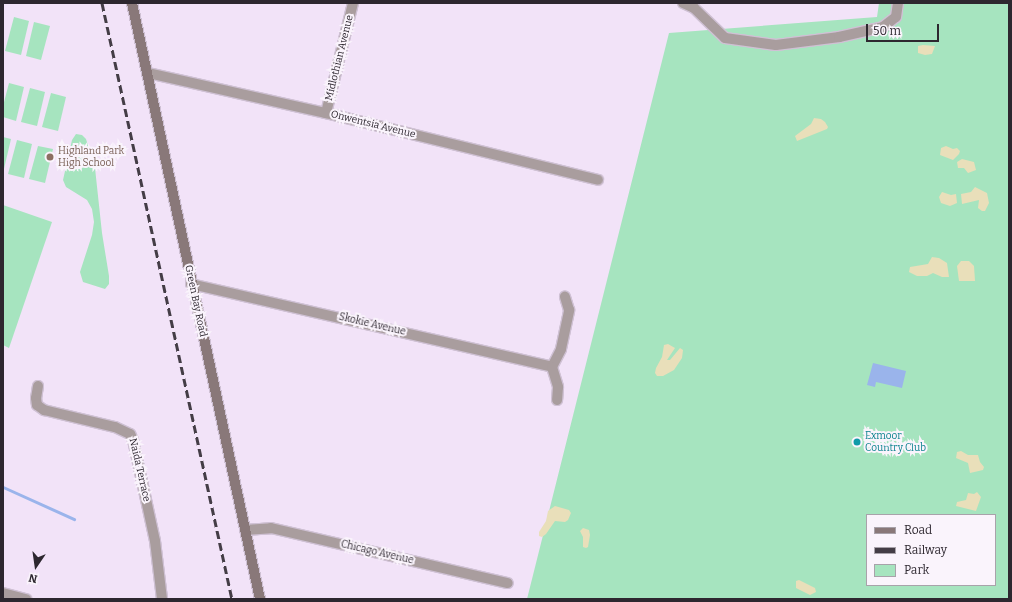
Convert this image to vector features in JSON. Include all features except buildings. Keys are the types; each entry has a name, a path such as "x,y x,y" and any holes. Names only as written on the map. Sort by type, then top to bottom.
{"main road":[{"name":"Green Bay Road","path":"132,3 148,73 191,284 260,599"}],"street":[{"name":"Midlothian Avenue","path":"326,114 353,3"},
{"path":"683,3 694,8 725,38 776,45 828,39 883,27 896,17 898,3"},
{"name":"Onwentsia Avenue","path":"148,73 326,114 598,180"},
{"name":"Skokie Avenue","path":"191,284 552,367"},
{"path":"557,400 558,387 552,367 561,349 569,310 565,297"},
{"name":"Naida Terrace","path":"38,386 36,398 37,404 44,410 115,427 130,434 133,440 155,541 162,599"},
{"name":"Chicago Avenue","path":"245,530 271,528 508,583"},
{"path":"3,593 26,599"}],"green space":[{"name":"Exmoor Country Club","path":"879,3 1009,3 1009,599 527,599 669,33 877,17"},
{"path":"14,17 29,21 21,55 5,51"},
{"path":"34,22 50,26 41,60 26,56"},
{"path":"9,83 24,87 16,121 3,117 3,106"},
{"path":"30,88 45,92 37,126 21,122"},
{"path":"51,93 66,97 58,131 42,127"},
{"path":"76,134 82,135 86,139 95,168 102,233 109,276 109,284 105,289 83,282 80,272 92,235 94,222 92,209 87,200 66,187 63,180 72,140"},
{"path":"3,137 11,139 3,173"},
{"path":"17,140 32,144 24,178 8,174"},
{"path":"38,146 53,149 45,183 29,179"},
{"path":"3,205 52,222 9,348 3,345"}],"sand":[{"path":"918,46 935,46 932,54 925,55 918,53"},
{"path":"814,118 821,119 825,122 828,127 827,129 797,141 795,136 811,124"},
{"path":"946,146 953,149 957,148 960,151 953,160 940,155 941,148"},
{"path":"962,159 974,162 976,170 968,173 964,168 958,168 957,162"},
{"path":"975,187 987,193 989,203 985,211 978,208 979,200 962,204 961,194 971,192"},
{"path":"942,192 951,195 956,194 957,203 950,206 941,203 939,197"},
{"path":"932,257 939,258 947,263 949,277 942,277 933,273 927,276 917,276 909,272 910,267 928,264"},
{"path":"961,261 969,261 974,266 975,281 959,281 957,266"},
{"path":"668,344 675,348 667,360 670,360 680,348 683,350 682,358 674,370 663,376 657,376 655,373 656,368 662,357 664,345"},
{"path":"961,451 968,455 978,455 980,462 984,467 983,470 970,473 968,463 956,458 957,452"},
{"path":"977,492 981,497 976,511 956,506 957,502 966,500 968,493 974,494"},
{"path":"555,506 569,510 571,513 568,520 565,522 555,521 546,534 542,537 539,536 539,532 546,521 548,511"},
{"path":"583,528 589,530 590,535 588,547 586,548 583,547 583,537 580,531"},
{"path":"799,580 815,588 816,592 810,595 796,588 796,581"}],"water":[{"path":"873,363 906,371 902,388 876,382 875,387 867,385"}],"waterway":[{"path":"3,487 74,519"}],"railway":[{"path":"102,3 232,599"}],"place":[{"name":"Highland Park High School","path":"50,157"},
{"name":"Exmoor Country Club","path":"857,442"}]}
